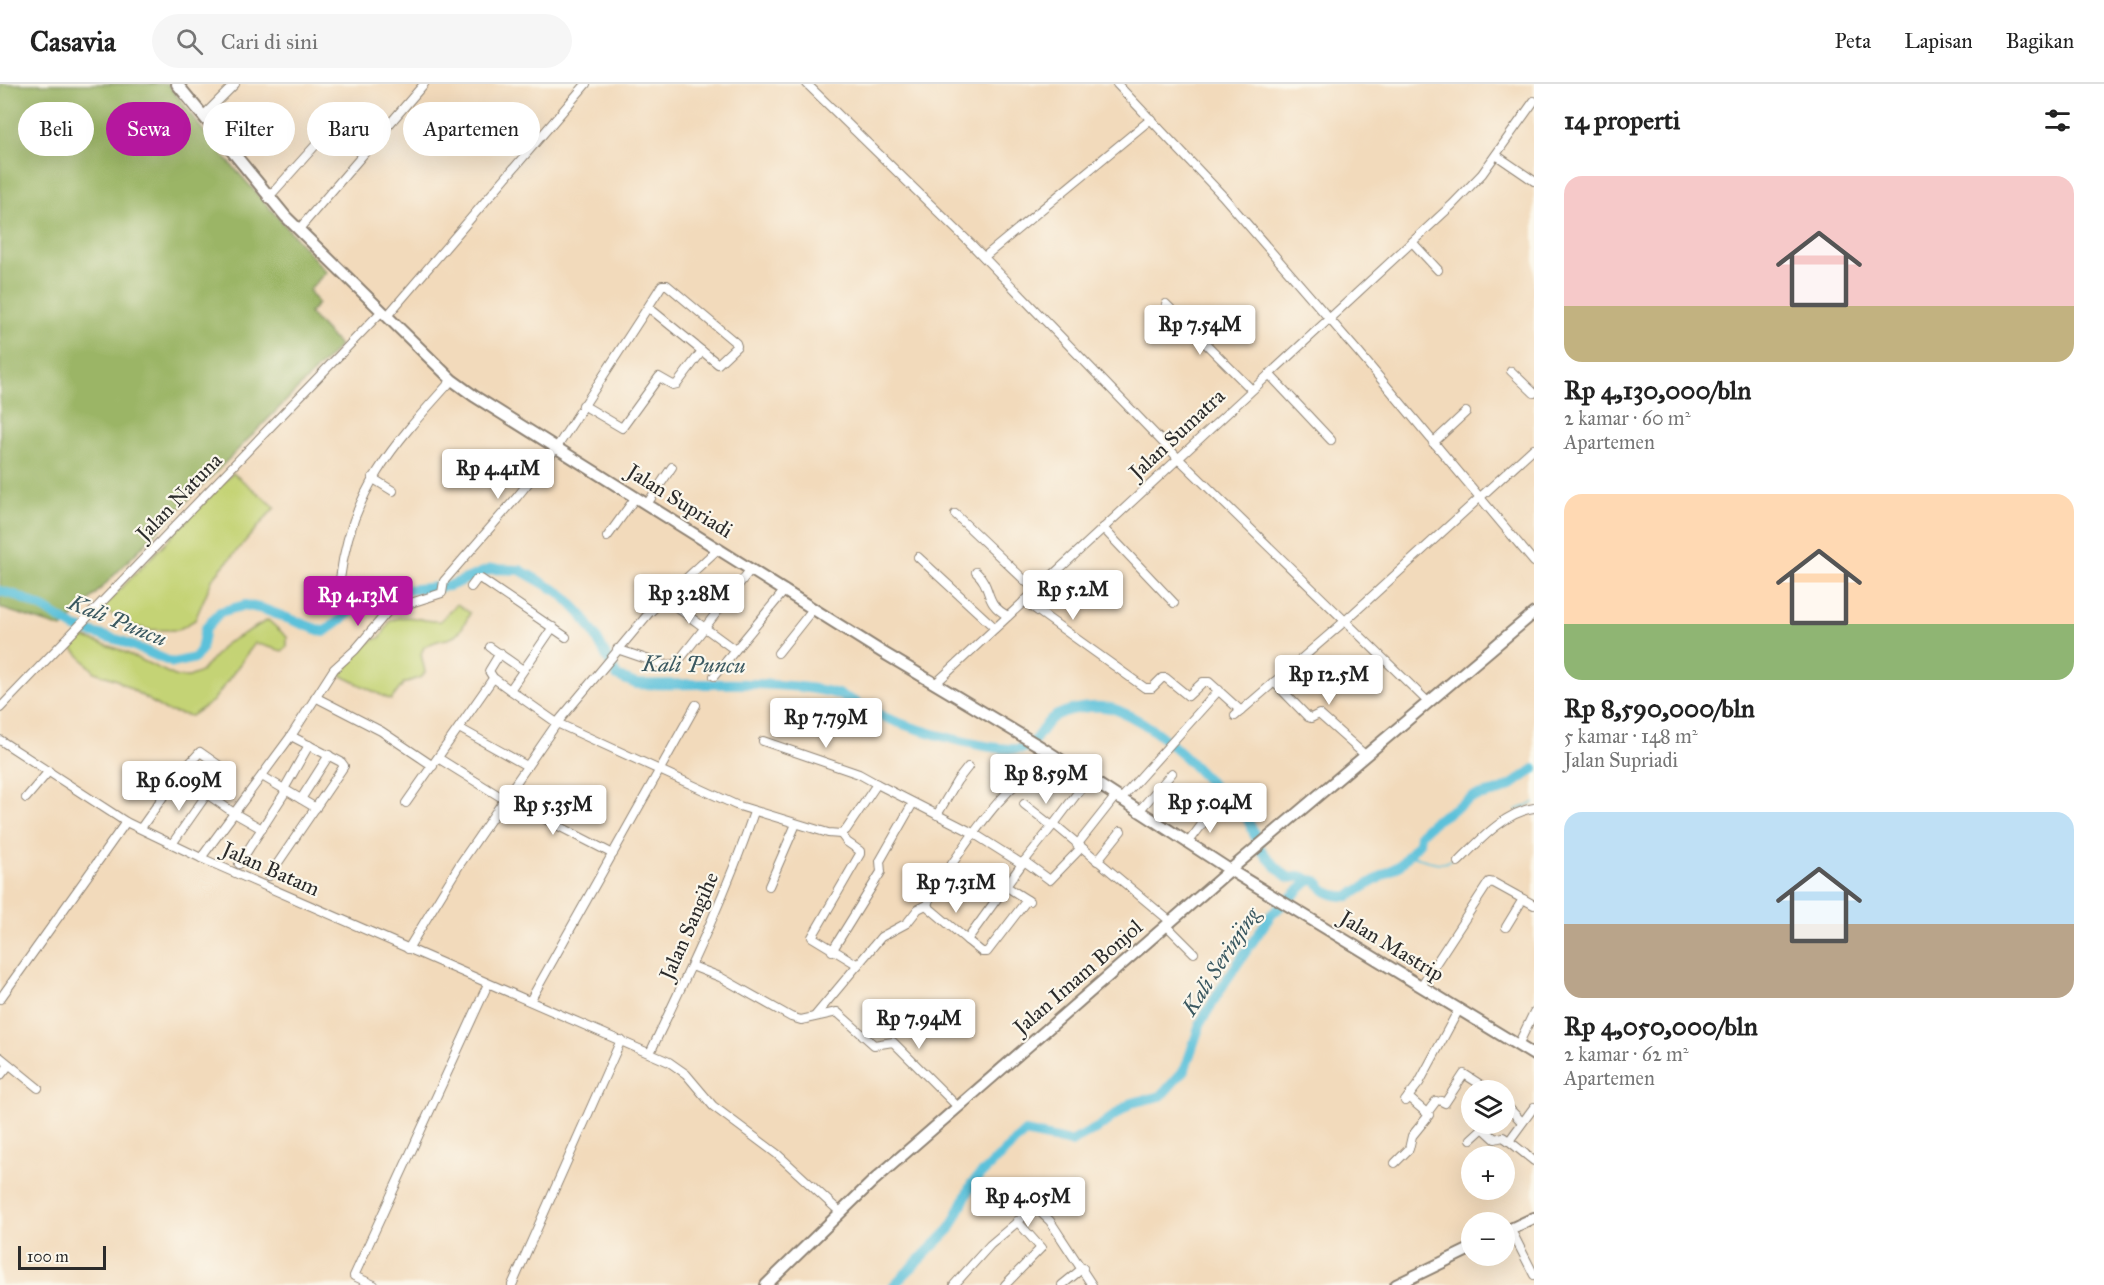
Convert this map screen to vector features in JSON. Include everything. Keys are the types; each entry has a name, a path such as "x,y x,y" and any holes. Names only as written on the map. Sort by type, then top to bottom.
{"main road":[{"name":"Jalan Supriadi","path":"177,84 203,116"},
{"name":"Jalan Supriadi","path":"235,156 268,198 299,230 452,380 494,410 719,548 813,609 1041,747 1230,870"},
{"name":"Jalan Imam Bonjol","path":"766,1285 839,1211 1230,870 1534,613"},
{"name":"Jalan Mastrip","path":"1230,870 1534,1055"},
{"path":"1515,1228 1534,1218"},
{"path":"1396,1285 1461,1253"}],"street":[{"path":"217,102 235,84"},
{"name":"Jalan Natuna","path":"0,708 384,313 586,84"},
{"path":"807,84 856,129 984,257 1178,458 1428,702"},
{"path":"1117,84 1222,195 1329,318 1534,562"},
{"path":"299,230 421,85"},
{"name":"Jalan Sumatra","path":"935,684 1251,389 1413,243 1452,205 1496,154 1534,101"},
{"path":"984,257 1151,119"},
{"path":"1496,154 1534,181"},
{"path":"268,198 307,155"},
{"path":"1413,243 1438,270"},
{"path":"201,858 291,736 333,669 355,650 385,614 397,606 442,592 444,581 517,497 556,447 662,285 667,285 737,345 718,364 648,307"},
{"path":"1166,304 1251,389"},
{"path":"583,405 622,428 658,377 674,385 677,384 702,351"},
{"path":"1511,371 1534,393"},
{"path":"1269,374 1331,440"},
{"path":"340,579 350,527 372,478 395,444 452,380"},
{"path":"1433,443 1466,412"},
{"path":"1024,601 1145,688 1152,688 1162,678 1188,696 1206,681 1219,690 1238,714 1345,621 1534,448"},
{"path":"647,504 672,467"},
{"path":"372,478 393,491"},
{"path":"607,537 636,497"},
{"path":"955,514 1036,591"},
{"path":"1103,528 1174,603"},
{"path":"408,949 505,797 557,723 617,649 664,598 719,548"},
{"path":"918,557 995,628"},
{"path":"617,649 664,665 676,664 751,569"},
{"path":"976,572 987,582 988,595 994,606 1008,616"},
{"path":"471,587 479,579 566,637"},
{"path":"644,580 664,598 735,650"},
{"path":"714,676 785,590"},
{"path":"778,654 813,609"},
{"path":"510,690 553,627"},
{"path":"490,646 523,670"},
{"path":"500,653 489,671 494,679 557,723 661,769 716,797 754,812 841,834"},
{"path":"406,803 494,679"},
{"path":"1274,682 1308,717 1319,714 1365,755"},
{"path":"763,741 859,774 973,833 1050,880 1118,798 1219,690"},
{"path":"315,697 381,731 433,766"},
{"path":"530,1001 696,705"},
{"path":"459,728 526,766"},
{"path":"268,876 344,766 291,736"},
{"name":"Jalan Batam","path":"0,740 126,822 287,896 650,1053 686,1074 713,1106 777,1154 839,1211"},
{"path":"238,864 262,829 309,745"},
{"path":"141,828 200,752 219,764 172,844"},
{"path":"301,799 328,755"},
{"path":"815,1016 886,932 897,929 918,909 926,905 973,833 1024,776 1054,756"},
{"path":"438,758 545,819 613,854"},
{"path":"937,815 968,767"},
{"path":"26,798 49,771"},
{"path":"1138,812 1172,773"},
{"path":"180,776 262,829"},
{"path":"262,776 316,808"},
{"path":"967,940 1088,779"},
{"path":"841,834 850,826 876,784"},
{"path":"832,951 881,872 880,859 913,803"},
{"path":"1024,804 1097,861 1169,924 1194,953"},
{"path":"1458,862 1497,826 1517,813 1534,808"},
{"path":"1188,843 1212,811"},
{"name":"Jalan Sangihe","path":"650,1053 734,871 754,812"},
{"path":"0,999 126,822"},
{"path":"769,886 796,824"},
{"path":"1097,861 1121,831"},
{"path":"841,834 843,839 860,851 860,854 812,937 858,965"},
{"path":"1421,986 1489,882 1534,905"},
{"path":"926,905 982,952 987,952 1029,901 1007,887"},
{"path":"1506,927 1522,899"},
{"path":"692,966 726,981 791,1017 801,1020 837,1012 874,1045 893,1042 958,1107"},
{"path":"374,1285 354,1276 488,984"},
{"path":"1395,1163 1409,1149 1412,1136 1429,1116 1407,1099 1460,1009"},
{"path":"1518,1045 1534,1012"},
{"path":"512,1285 621,1040"},
{"path":"0,1057 38,1088"},
{"path":"0,1076 9,1065"},
{"path":"1427,1113 1439,1101 1445,1103 1464,1074 1473,1080"},
{"path":"1509,1141 1534,1107"},
{"path":"1515,1115 1522,1122"},
{"path":"1470,1139 1483,1128 1496,1139 1503,1137 1534,1161"},
{"path":"954,1285 990,1245 1032,1208 1040,1209 1083,1268 1092,1285"},
{"path":"1005,1285 1041,1248 1017,1221"},
{"path":"1515,1243 1534,1275"},
{"path":"1062,1285 1083,1268"}],"green space":[{"path":"0,84 168,84 182,102 106,102 106,156 191,156 191,115 203,131 203,156 224,156 326,272 309,290 318,304 309,313 340,346 62,628 0,608"},
{"path":"233,473 275,507 213,578 195,620 178,630 151,630 128,625 102,608"},
{"path":"457,604 470,613 459,632 455,636 424,647 421,654 425,672 422,677 404,683 391,700 340,675 367,643 381,637 390,621 409,617 440,621"},
{"path":"268,620 287,637 287,647 282,651 255,643 213,701 191,716 166,711 117,680 95,672 71,647 79,636 118,649 177,677 189,677 201,672 225,644"}],"waterway":[{"name":"Kali Puncu","path":"0,591 15,595 45,609 75,628 122,641 173,663 195,658 201,650 205,629 220,612 245,605 263,609 324,632 352,611 359,589 384,592 449,586 491,569 520,570 562,594 581,614 617,676 636,684 755,684 826,691 841,695 884,717 914,728 951,739 1006,749 1020,749 1029,746 1051,719 1065,712 1092,707 1117,710 1158,733 1218,790 1237,804 1246,816 1262,852 1284,874 1294,878 1301,876 1310,880"},
{"name":"Kali Serinjing","path":"894,1285 950,1229 972,1183 1025,1132 1071,1142 1099,1127 1131,1103 1161,1096 1185,1069 1201,1022 1225,982 1271,915 1310,880 1317,881 1323,889 1331,893 1349,896 1400,865 1419,843 1420,834 1433,822 1473,797 1500,791 1534,769"},
{"path":"1516,810 1534,803"},
{"path":"1409,855 1434,862 1448,862 1478,837"}]}
